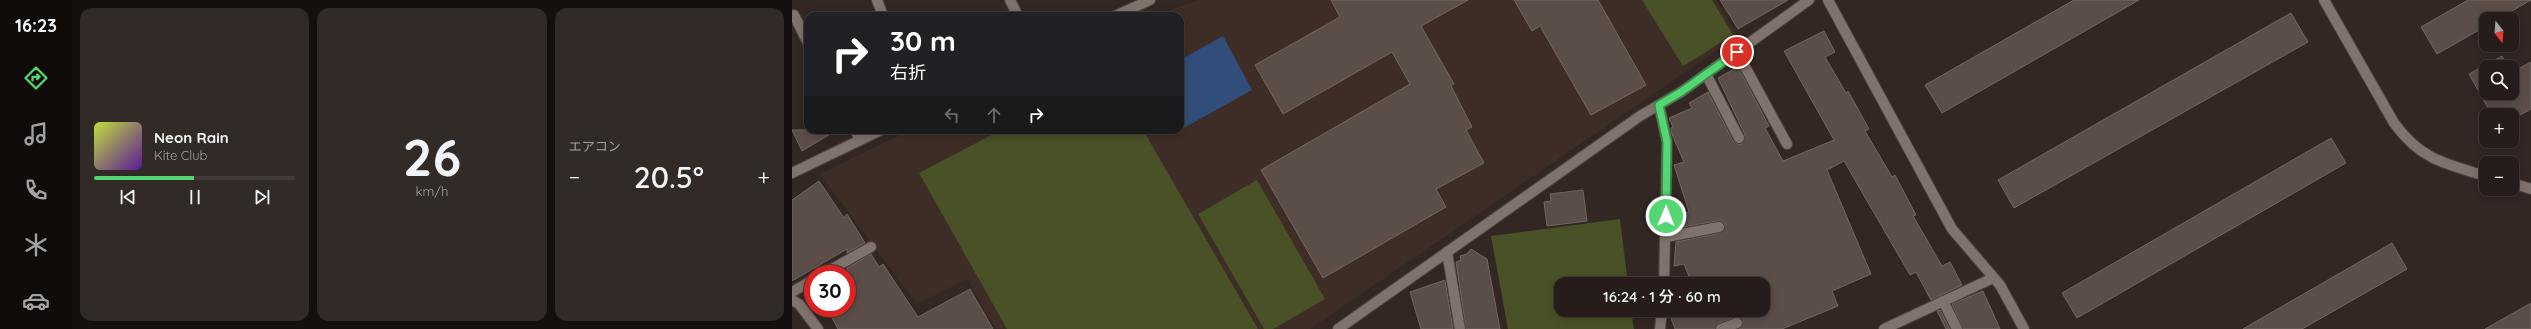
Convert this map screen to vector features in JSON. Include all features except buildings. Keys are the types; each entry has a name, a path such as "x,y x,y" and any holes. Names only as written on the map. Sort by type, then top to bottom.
{"street":[{"path":"877,0 882,12"},
{"path":"1010,0 1016,12"},
{"path":"1122,12 1138,2 1150,0"},
{"path":"1338,329 1659,105 1706,74 1809,0"},
{"path":"1828,0 1952,229 2000,285 2024,329"},
{"path":"2324,0 2394,123 2407,141 2422,153 2445,164 2479,174"},
{"path":"794,15 804,35"},
{"path":"1737,52 1787,144"},
{"path":"1706,74 1739,138"},
{"path":"1659,105 1667,142 1664,277"},
{"path":"856,134 860,140"},
{"path":"792,173 873,134"},
{"path":"2519,185 2531,189"},
{"path":"1666,237 1719,227"},
{"path":"838,265 871,246"},
{"path":"1447,252 1460,329"},
{"path":"1884,329 1993,278"},
{"path":"792,292 804,285"},
{"path":"792,300 799,304 818,329"},
{"path":"1943,301 1957,329"},
{"path":"1660,329 1661,317"},
{"path":"1721,329 1737,323"}],"shaded area":[{"path":"1197,0 1716,0 1738,36 1310,329 995,329 967,279 917,304 820,174 902,134 1184,134 1184,12 1166,12"}],"green space":[{"path":"1642,0 1712,0 1733,35 1683,66"},
{"path":"993,134 1145,134 1258,329 1007,329 919,173"},
{"path":"1257,180 1325,299 1273,329 1264,329 1198,214"},
{"path":"1620,219 1627,277 1554,277 1554,317 1632,317 1634,329 1508,329 1491,236"}],"water":[{"path":"1223,36 1252,90 1184,128 1184,58"}],"route":[{"path":"1666,216 1667,142 1659,105 1681,92 1737,52"}]}
